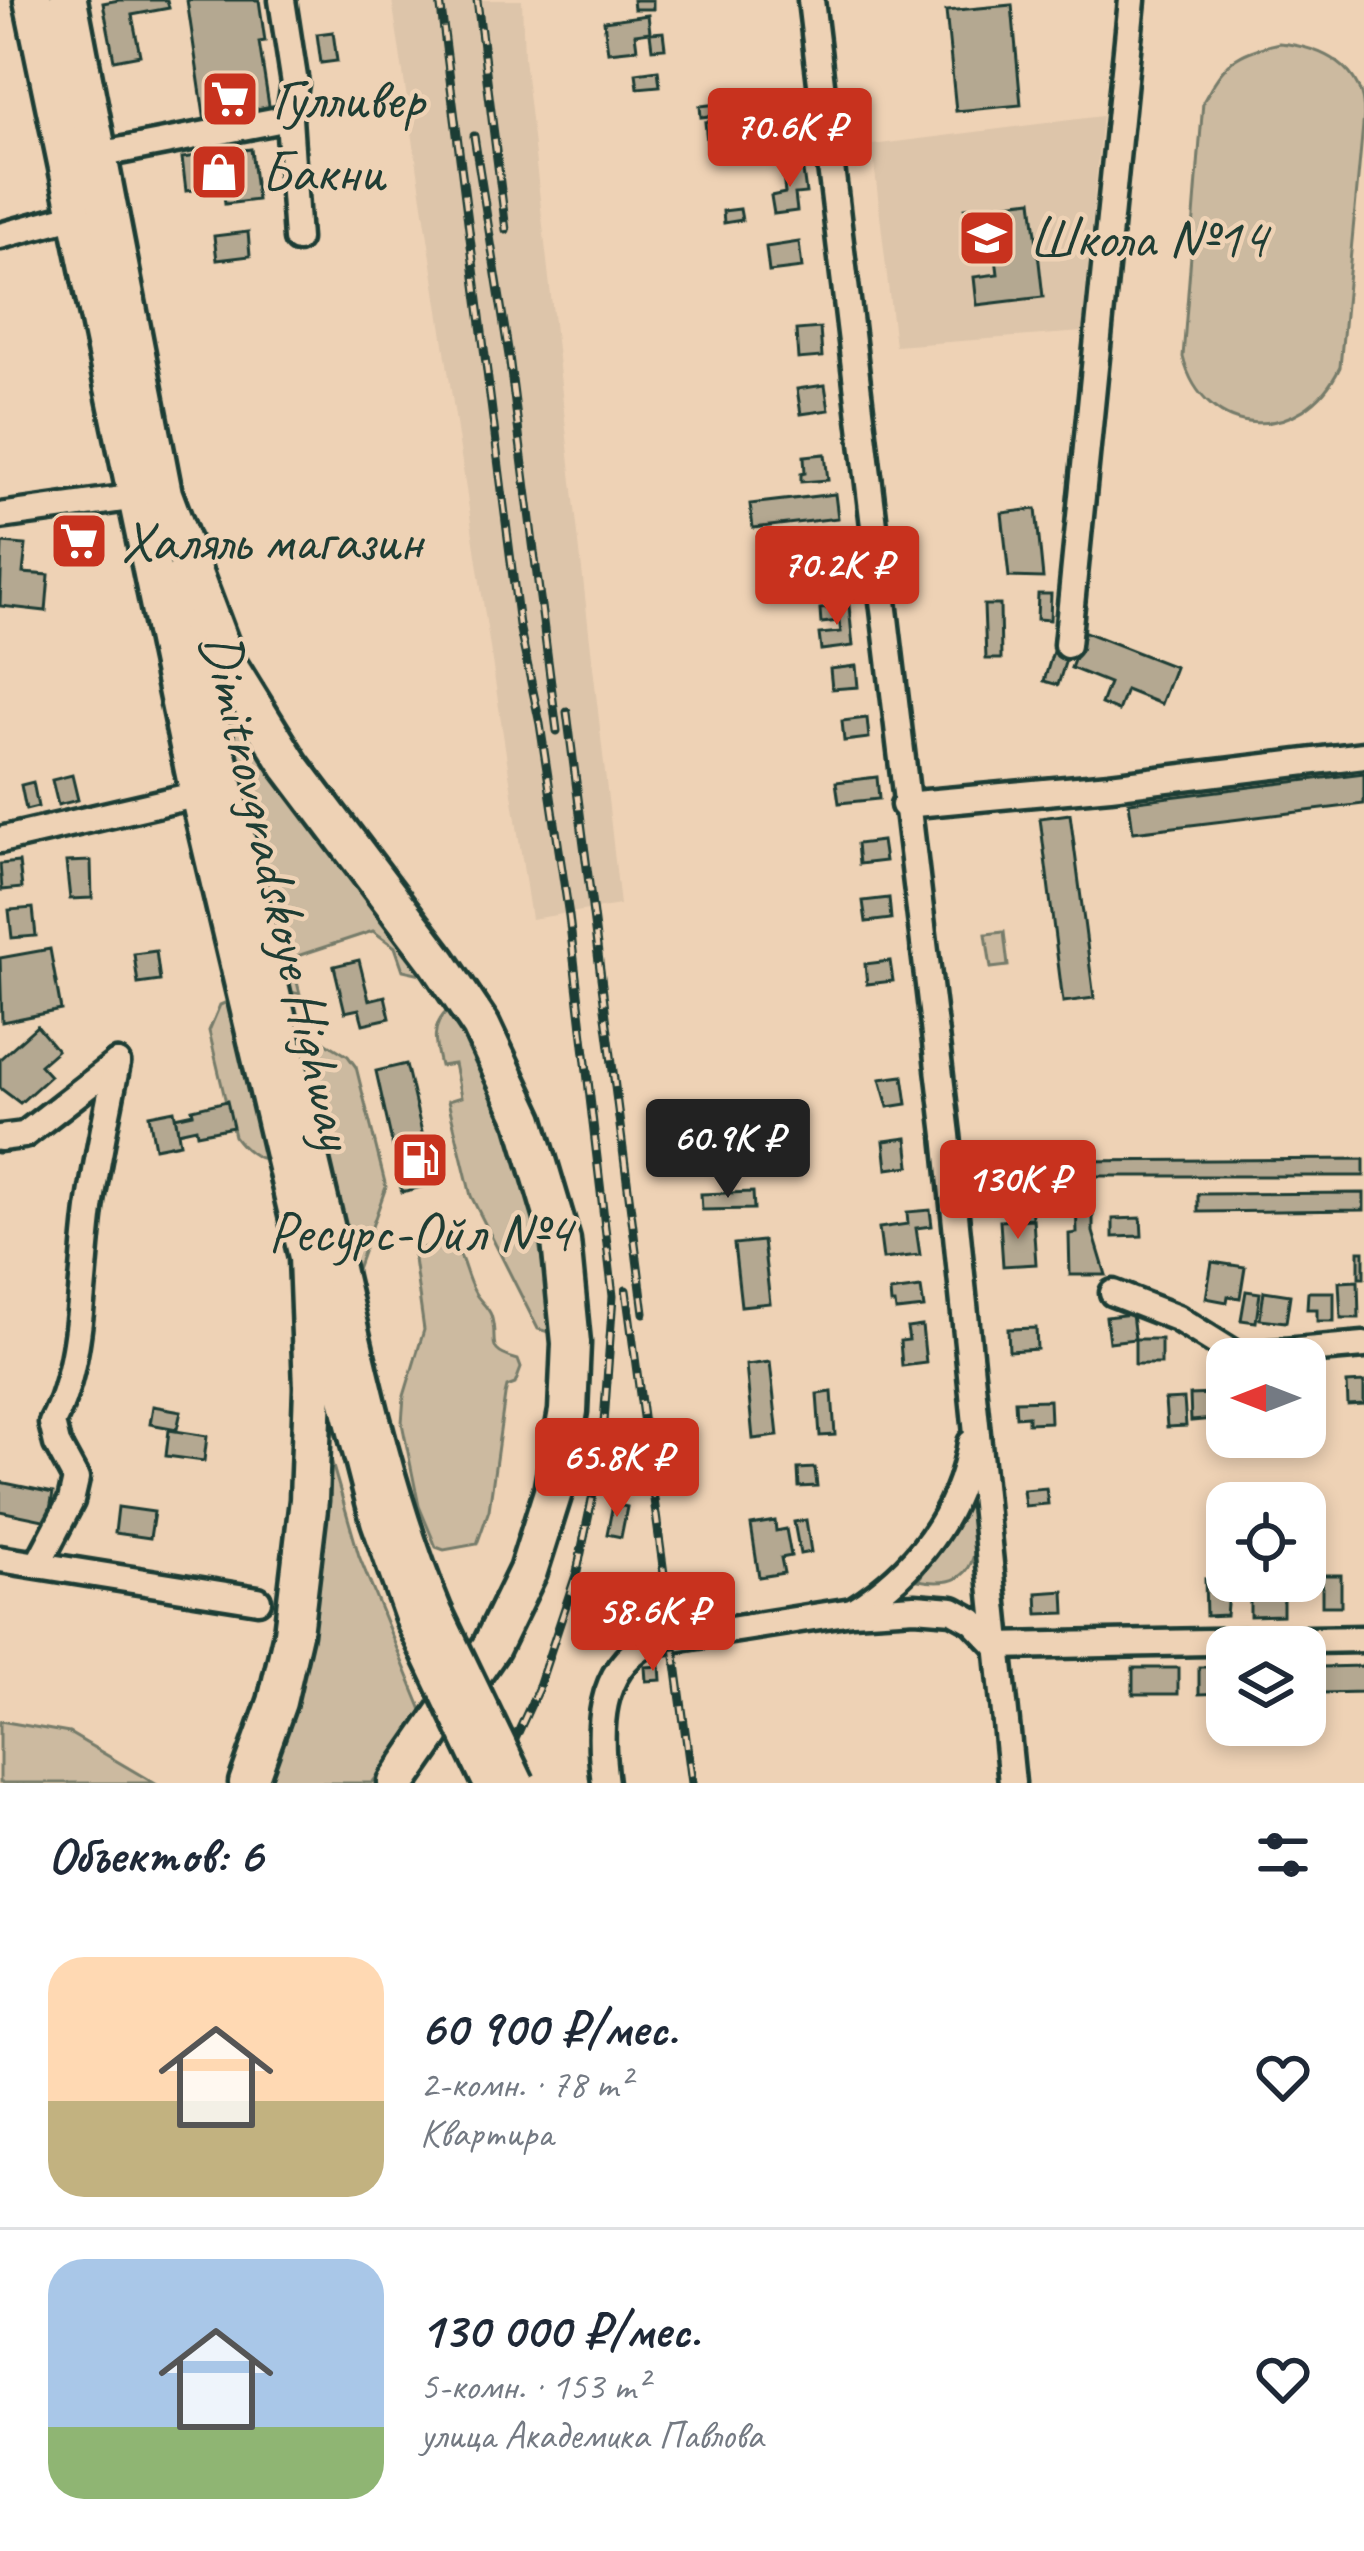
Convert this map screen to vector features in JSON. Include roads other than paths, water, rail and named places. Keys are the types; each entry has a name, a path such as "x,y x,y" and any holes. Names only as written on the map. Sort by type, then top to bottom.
{"highway":[{"name":"Dimitrovgradskoye Highway","path":"33,0 77,215 150,495"},
{"name":"Dimitrovgradskoye Highway","path":"68,0 98,155 199,794 308,1257"},
{"path":"150,495 227,664 261,725 481,1026 525,1120 561,1241 571,1343 568,1411 553,1492 528,1570 491,1647 397,1783"},
{"path":"248,1783 277,1702 292,1633 309,1500 313,1388 308,1257"}],"main road":[{"name":"Dimitrovgradskoye Highway","path":"150,495 425,1618 489,1783"},
{"name":"Dimitrovgradskoye Highway","path":"308,1257 377,1521 425,1618 518,1783"}],"street":[{"path":"282,0 295,84 289,118 297,239"},
{"path":"811,0 947,1135 1012,1783"},
{"path":"1067,645 1132,0"},
{"path":"98,155 289,118"},
{"path":"0,236 77,215"},
{"path":"0,516 150,495"},
{"path":"904,805 1364,755"},
{"path":"0,840 199,794"},
{"path":"0,1138 24,1135 117,1063 91,1202 71,1363 64,1401 52,1423 76,1480 71,1501 38,1564"},
{"path":"1113,1293 1177,1318 1238,1356 1364,1345"},
{"path":"852,1611 910,1566 952,1505 970,1449 974,1390"},
{"path":"0,1559 258,1600"},
{"path":"605,1783 605,1702 615,1670 630,1653 657,1640 852,1611 915,1607 953,1610 973,1621 997,1646 1364,1639"}],"railway":[{"path":"440,0 519,625 540,724 569,916 613,1296 602,1451 577,1572 538,1689 495,1783"},
{"path":"477,0 506,230"},
{"path":"474,136 509,356 557,731"},
{"path":"567,712 644,1313"},
{"path":"626,1290 692,1783"}],"place":[{"name":"Гулливер","path":"230,99"},
{"name":"Бакни","path":"219,172"},
{"name":"Школа №14","path":"987,238"},
{"name":"Халяль магазин","path":"79,541"},
{"name":"Ресурс-Ойл №4","path":"420,1160"}]}
